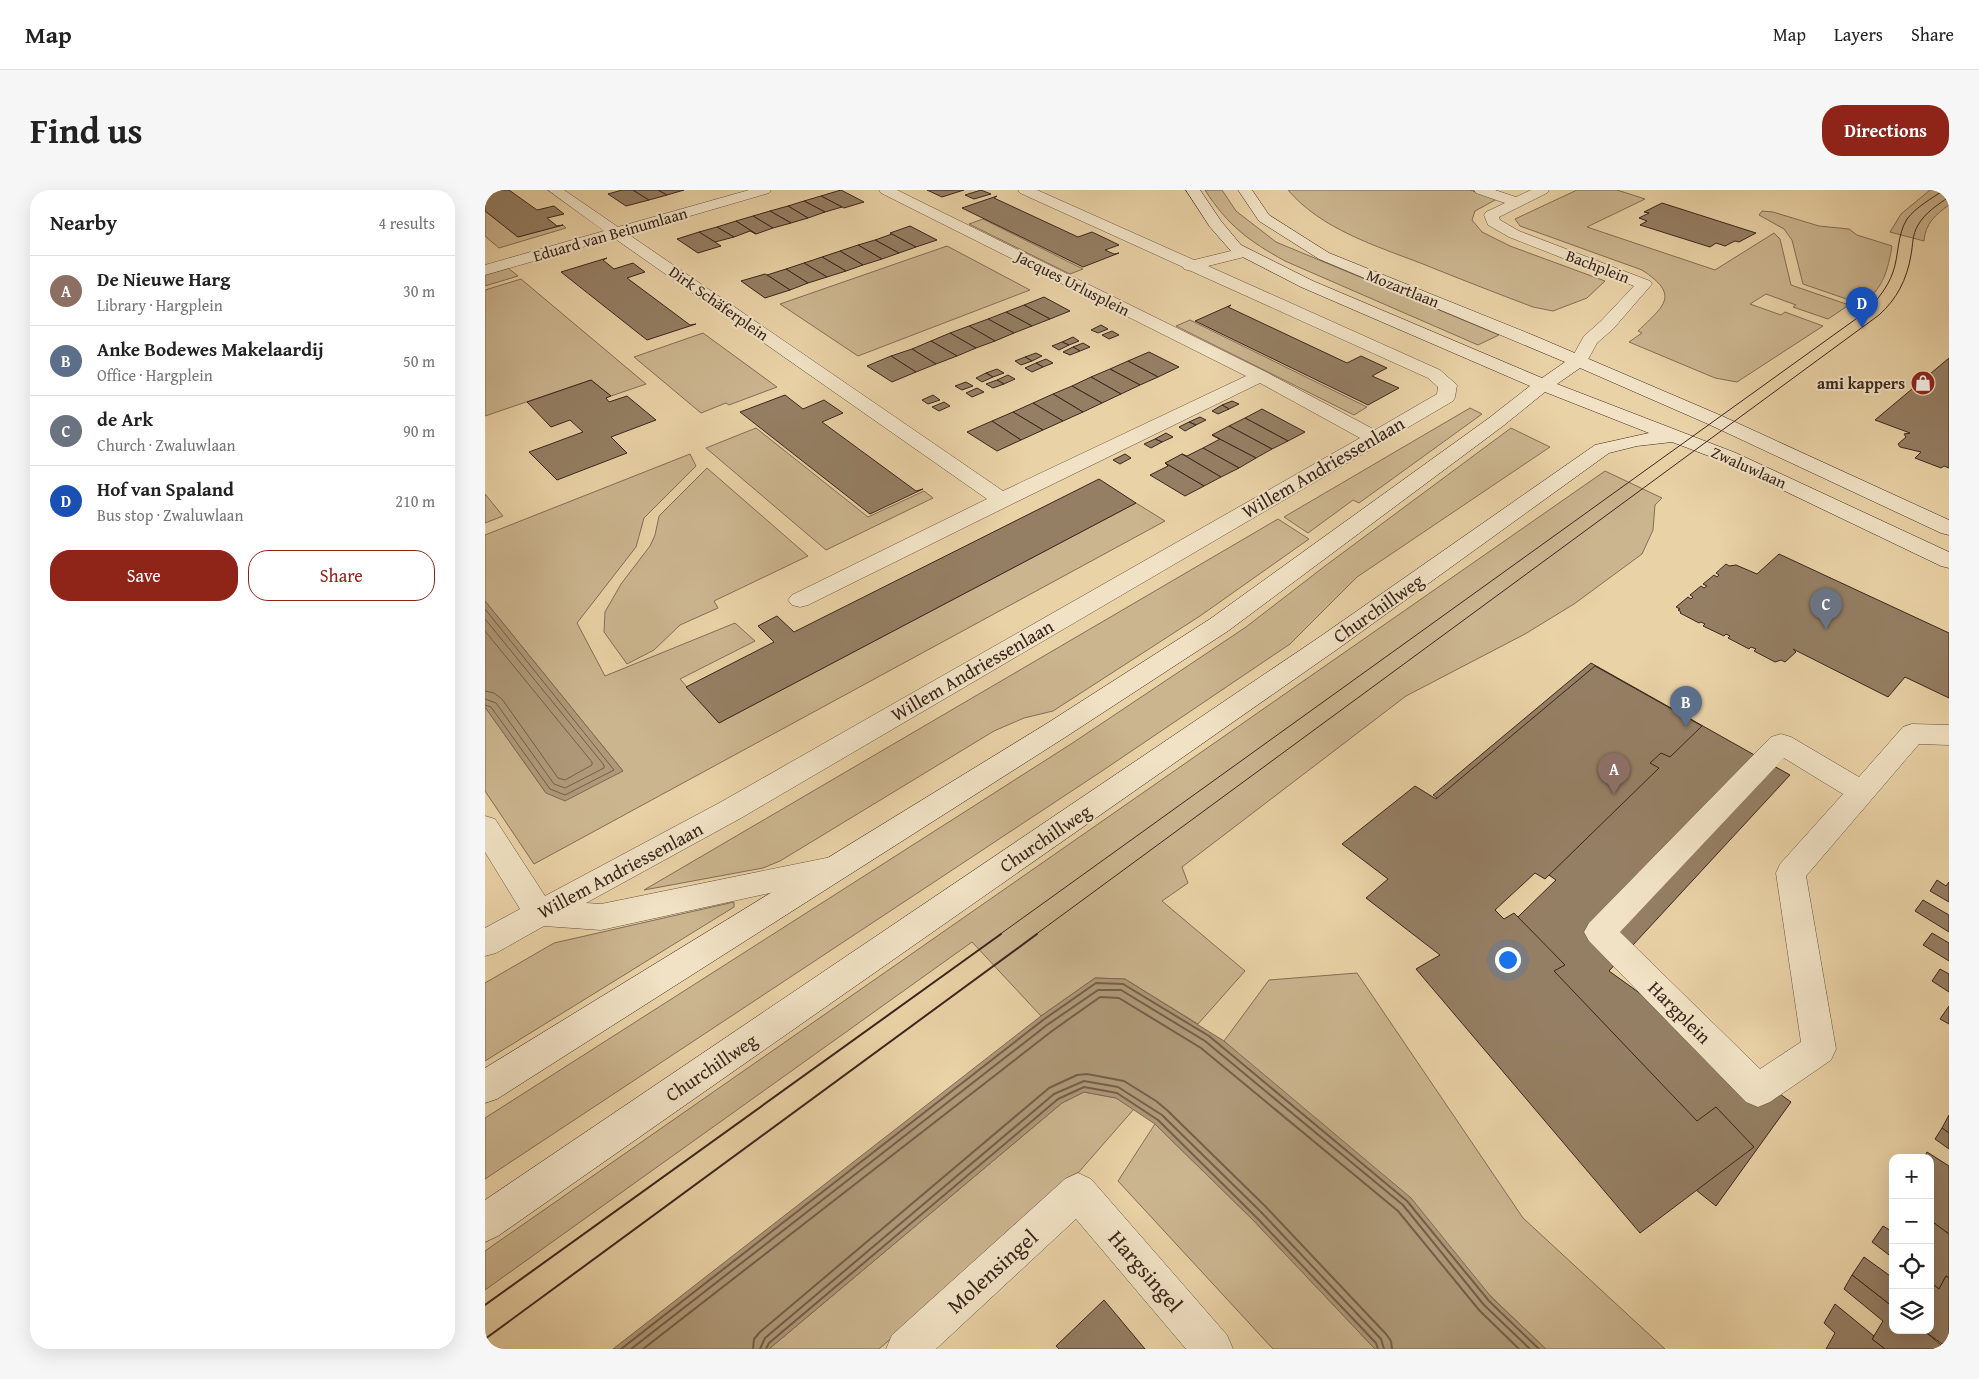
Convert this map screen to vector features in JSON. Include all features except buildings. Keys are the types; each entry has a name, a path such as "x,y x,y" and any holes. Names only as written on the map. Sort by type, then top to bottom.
{"street":[{"name":"Dirk Schäferplein","path":"555,190 1002,500"},
{"name":"Eduard van Beinumlaan","path":"485,270 764,190"},
{"name":"Jacques Urlusplein","path":"886,190 1260,376 1375,438"},
{"path":"1025,190 1190,266 1243,253"},
{"name":"Mozartlaan","path":"1193,190 1223,235 1243,253 1316,288 1543,385"},
{"name":"Mozartlaan","path":"1245,190 1264,218 1324,256 1579,361"},
{"path":"1481,190 1516,202"},
{"name":"Bachplein","path":"1542,190 1491,215 1493,222 1514,234 1643,284 1607,325 1590,340 1579,361"},
{"name":"Willem Andriessenlaan","path":"485,943 731,810 1445,397 1448,385 1434,374 1190,266"},
{"path":"485,1087 838,868 1111,696 1219,625 1488,428 1543,385 1579,361 1597,419 1669,401"},
{"name":"Zwaluwlaan","path":"1579,361 1755,438 1949,528"},
{"path":"800,600 1260,376"},
{"name":"Zwaluwlaan","path":"1543,385 1597,419 1673,436 1736,460 1949,561"},
{"name":"Churchillweg","path":"485,1223 1331,642 1597,419 1636,440 1673,436"},
{"name":"Hargplein","path":"1862,792 1781,744 1600,932 1757,1090 1819,1048 1791,873 1862,792 1912,734 1949,735"},
{"path":"485,827 539,913 601,917 838,868"},
{"name":"Molensingel","path":"906,1349 1078,1192"},
{"name":"Hargsingel","path":"1078,1192 1213,1349"}],"shaded area":[{"path":"1205,190 1222,190 1236,211 1276,242 1499,335 1478,345 1285,261 1240,232 1222,213"},
{"path":"1288,190 1470,190 1497,199 1475,211 1472,220 1482,232 1510,246 1605,281 1587,298 1553,311 1533,307 1350,235 1316,215 1301,204"},
{"path":"1577,190 1617,190 1645,199 1587,227 1715,270 1774,233 1780,239 1791,285 1849,305 1828,319 1793,307 1796,305 1766,294 1750,304 1781,315 1785,312 1823,326 1737,382 1715,378 1629,342 1642,333 1638,331 1661,307 1665,293 1661,286 1642,270 1520,226 1515,219"},
{"path":"1930,190 1949,190 1949,205 1932,220 1924,241 1890,232 1901,214"},
{"path":"485,211 518,237 563,225 566,228 499,248 485,236"},
{"path":"1762,211 1773,212 1819,226 1849,229 1857,235 1892,246 1889,263 1883,279 1875,292 1861,304 1803,284 1792,240 1784,229 1759,215"},
{"path":"983,219 1083,269 1070,274 969,224"},
{"path":"947,246 1030,290 858,356 780,304"},
{"path":"508,268 518,276 485,286 485,275"},
{"path":"521,279 646,384 611,396 591,380 485,416 485,290"},
{"path":"1190,320 1367,407 1354,415 1176,326"},
{"path":"703,333 777,387 701,413 634,357"},
{"path":"1470,408 1482,414 1359,503 1353,500 1308,533 1284,517"},
{"path":"756,428 868,517 924,491 933,498 826,550 706,448"},
{"path":"1511,428 1550,447 1357,577 1290,644 1102,771 485,1179 485,1118 1071,744 1246,627"},
{"path":"690,454 696,466 644,518 636,547 577,623 605,676 735,623 755,641 680,679 719,723 1136,503 1165,521 534,864 485,791 485,707 546,793 623,771 485,601 485,535"},
{"path":"707,468 808,556 714,601 718,608 680,625 654,650 627,664 604,632 605,612 621,584 650,546 655,535 659,516"},
{"path":"1605,471 1662,498 1655,505 1653,530 1642,554 1574,604 1525,634 1406,696 1182,867 1188,883 1162,901 1245,971 1198,1024 1125,979 1095,978 1041,1016 972,942 485,1290 485,1251"},
{"path":"485,494 503,516 485,523"},
{"path":"1278,519 1309,539 1200,616 1053,711 1024,718 994,731 780,861 763,868 644,890"},
{"path":"734,902 734,907 485,1061 485,983 554,943"},
{"path":"1357,973 1523,1218 1665,1349 1546,1349 1224,1041 1269,980"},
{"path":"1084,1092 1116,1098 1134,1109 1071,1181 879,1349 769,1349 1062,1103"},
{"path":"1155,1124 1253,1220 1375,1349 1273,1349 1118,1181"}],"water":[{"path":"485,601 623,771 565,801 546,793 485,707"},
{"path":"1095,978 1125,979 1224,1041 1411,1198 1492,1298 1546,1349 1375,1349 1253,1220 1155,1124 1116,1098 1084,1092 1062,1103 769,1349 613,1349 1041,1016"}],"tram line":[{"path":"999,935 1867,311 1882,293 1891,278 1901,232 1907,219 1919,207 1944,190"},
{"path":"1035,935 1879,315 1891,302 1904,280 1918,225 1928,213 1949,197"},
{"path":"485,1305 1001,934"},
{"path":"485,1339 1037,934"}],"place":[{"name":"Hof van Spaland","path":"1862,328"},
{"name":"ami kappers","path":"1923,383"},
{"name":"de Ark","path":"1826,629"},
{"name":"Anke Bodewes Makelaardij","path":"1686,727"},
{"name":"De Nieuwe Harg","path":"1614,794"}]}
